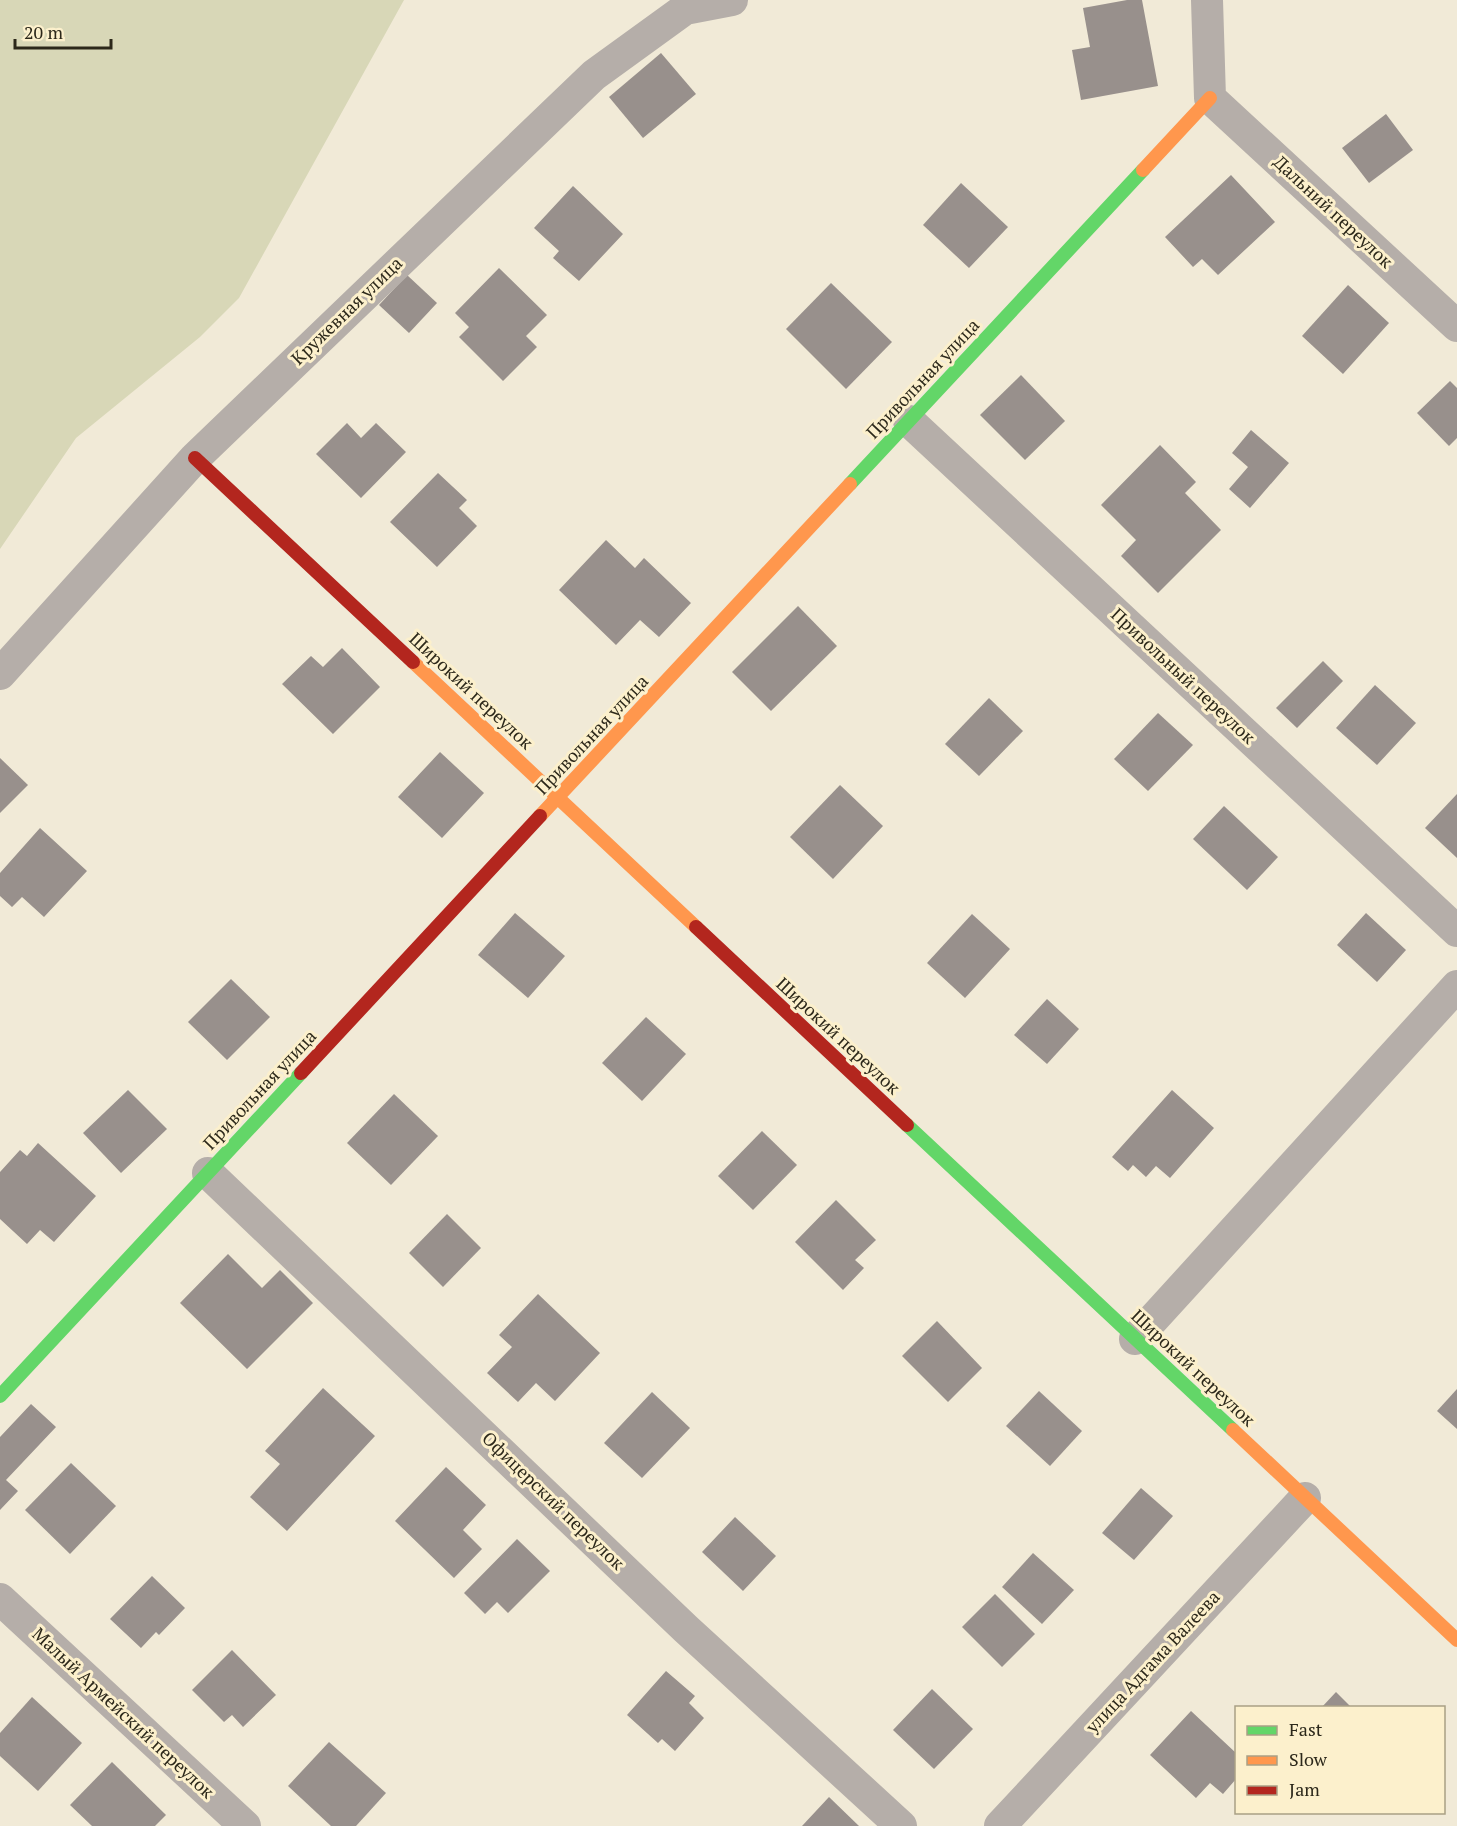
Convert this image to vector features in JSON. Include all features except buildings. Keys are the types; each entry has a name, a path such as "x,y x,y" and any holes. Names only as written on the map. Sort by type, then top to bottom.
{"street":[{"name":"Кружевная улица","path":"0,674 195,458 594,75 685,9 732,0"},
{"path":"1208,0 1210,98"},
{"name":"Дальний переулок","path":"1210,98 1457,326"},
{"name":"Привольная улица","path":"0,1396 1210,98"},
{"name":"Привольный переулок","path":"909,421 1457,931"},
{"name":"Широкий переулок","path":"195,458 1457,1640"},
{"path":"1135,1339 1457,986"},
{"name":"Офицерский переулок","path":"208,1173 686,1629 901,1826"},
{"name":"улица Адгама Валеева","path":"1000,1826 1305,1498"},
{"name":"Малый Армейский переулок","path":"0,1599 245,1826"}],"green space":[{"path":"0,0 404,0 239,298 200,337 76,438 0,549"}],"traffic: fast":[{"path":"850,484 1143,170"},
{"path":"0,1396 301,1073"},
{"path":"907,1125 1233,1430"}],"traffic: slow":[{"path":"1143,170 1210,98"},
{"path":"540,816 850,484"},
{"path":"413,662 696,927"},
{"path":"1233,1430 1457,1640"}],"traffic: jam":[{"path":"195,458 413,662"},
{"path":"301,1073 540,816"},
{"path":"696,927 907,1125"}]}
